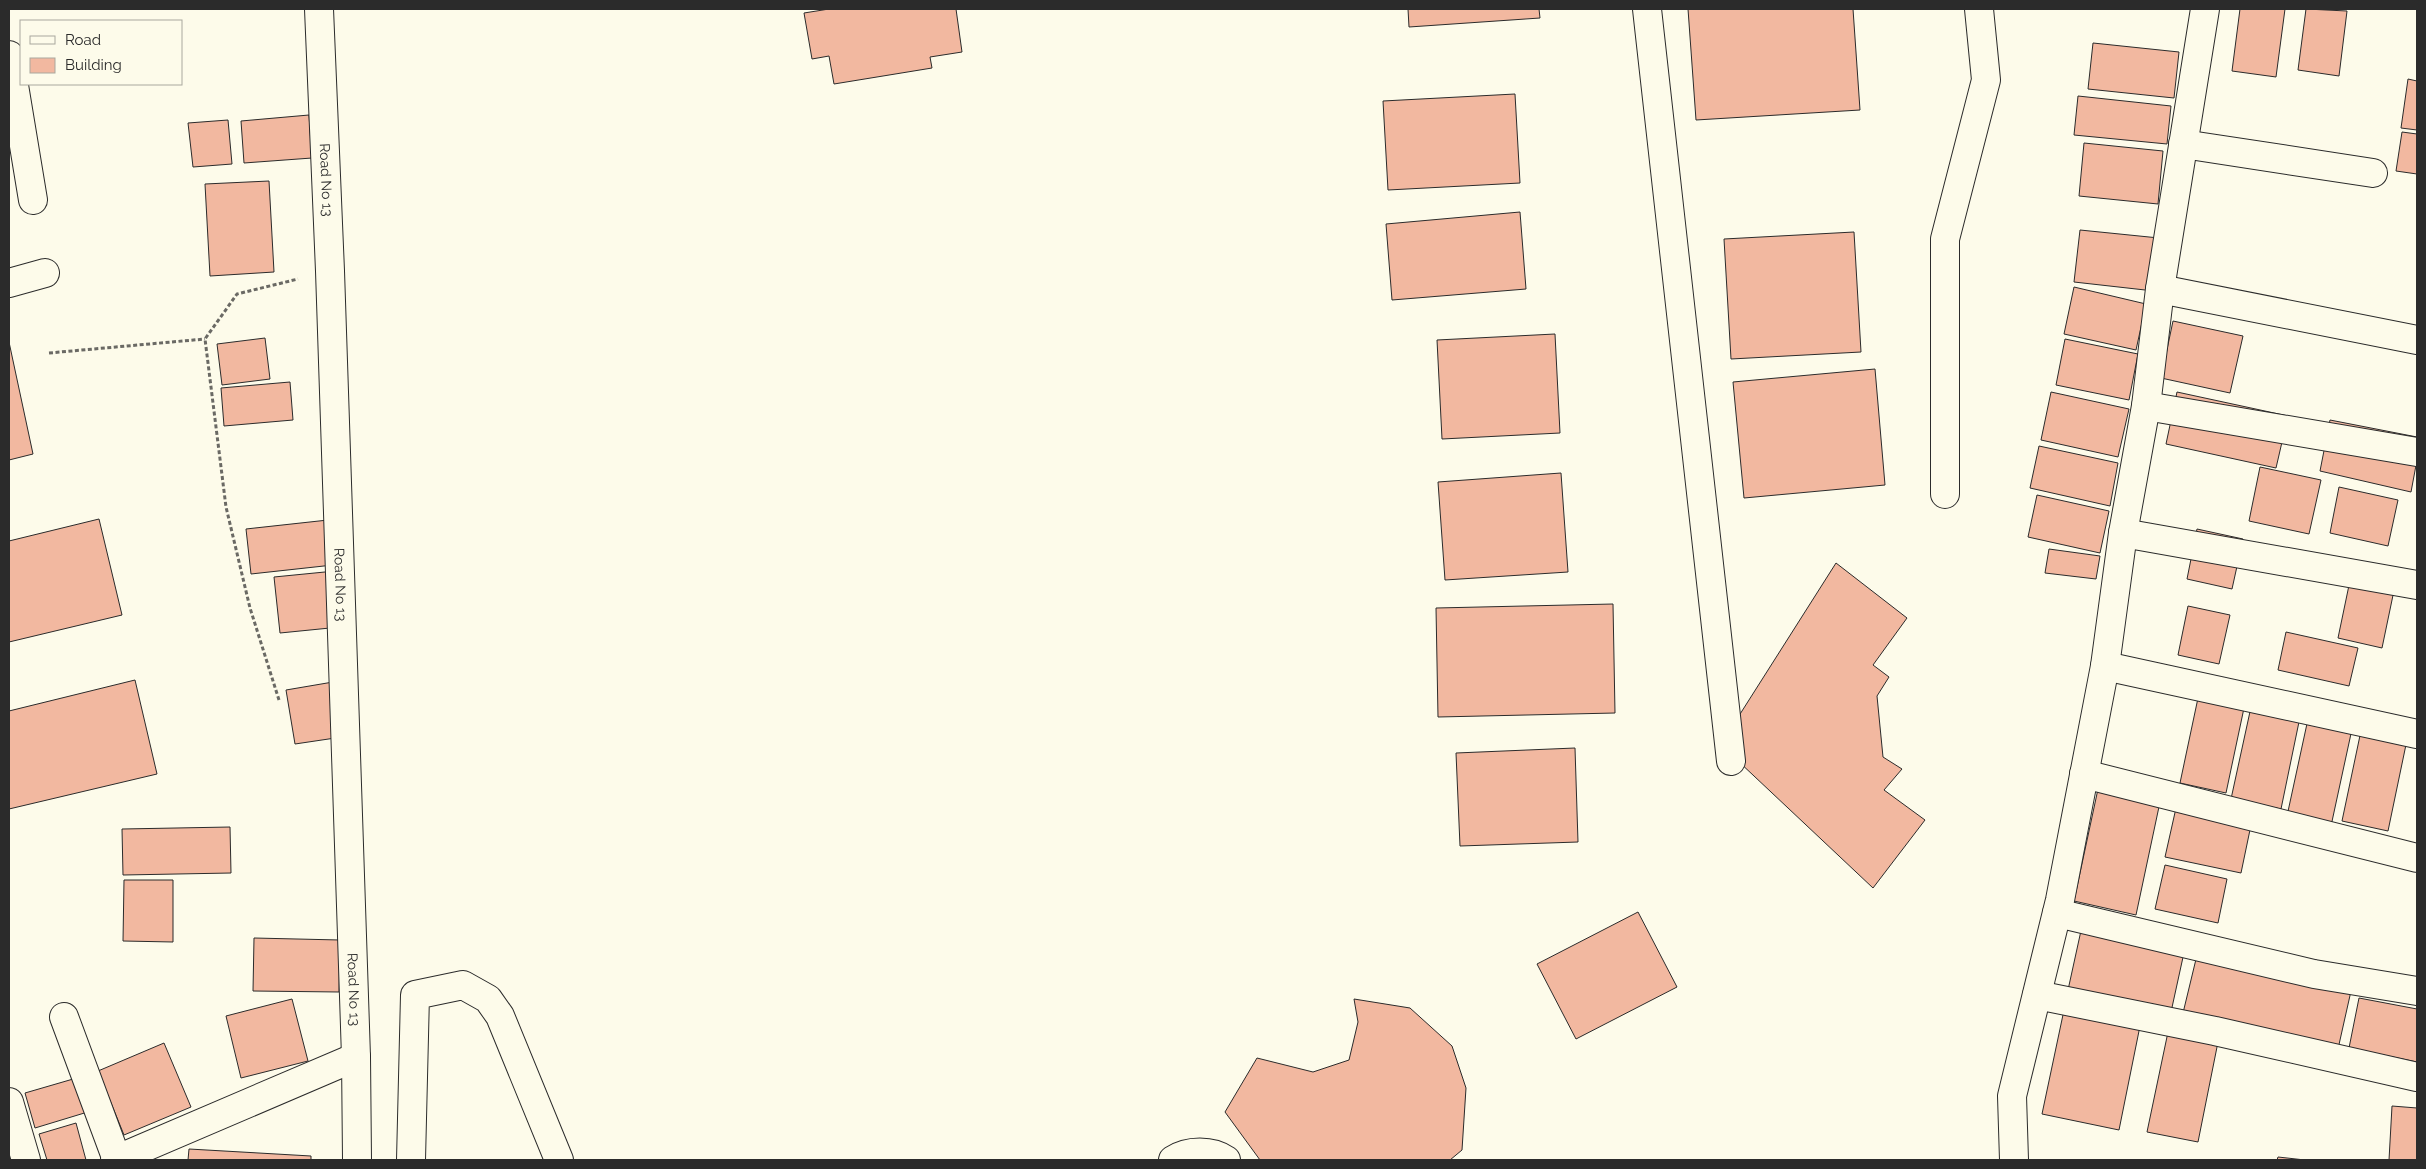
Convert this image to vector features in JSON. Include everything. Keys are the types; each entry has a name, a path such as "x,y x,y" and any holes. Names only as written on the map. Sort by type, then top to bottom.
{"street":[{"name":"Road No 13","path":"319,9 330,271 356,1057 357,1160"},
{"path":"1647,9 1731,761"},
{"path":"1945,494 1945,239 1986,80 1979,9"},
{"path":"2014,1160 2012,1096 2057,912 2105,666 2123,534 2146,406 2160,289 2205,9"},
{"path":"9,55 33,200"},
{"path":"2183,144 2373,173"},
{"path":"9,283 45,273"},
{"path":"2160,289 2417,340"},
{"path":"2146,406 2417,452"},
{"path":"2123,534 2417,585"},
{"path":"2105,666 2417,734"},
{"path":"2084,774 2417,858"},
{"path":"2057,912 2314,974 2417,991"},
{"path":"411,1160 415,995 462,985 488,999 500,1016 559,1160"},
{"path":"2037,995 2214,1031 2417,1077"},
{"path":"64,1017 116,1160 356,1057"},
{"path":"9,1102 26,1160"},
{"path":"1173,1160 1192,1153 1208,1153 1226,1160"}],"path":[{"path":"278,700 250,608 226,508 205,339 237,294 330,271"},
{"path":"49,353 205,339"}],"building":[{"path":"829,9 956,9 962,52 930,57 932,68 834,84 829,56 812,59 804,13"},
{"path":"1408,9 1539,9 1540,18 1409,27"},
{"path":"1688,9 1853,9 1860,110 1696,120"},
{"path":"2240,9 2285,9 2276,77 2232,71"},
{"path":"2306,9 2347,11 2339,76 2298,70"},
{"path":"2093,43 2179,52 2174,98 2088,89"},
{"path":"2408,79 2417,81 2417,130 2401,128"},
{"path":"1515,94 1520,183 1388,190 1383,101"},
{"path":"2078,96 2171,106 2167,144 2074,135"},
{"path":"309,115 312,158 244,163 241,121"},
{"path":"228,120 232,164 193,167 188,123"},
{"path":"2402,132 2417,134 2417,174 2396,171"},
{"path":"2084,143 2163,151 2158,204 2079,196"},
{"path":"269,181 274,272 210,276 205,184"},
{"path":"1520,212 1526,289 1392,300 1386,224"},
{"path":"2080,230 2159,238 2154,291 2074,282"},
{"path":"1854,232 1861,352 1731,359 1724,239"},
{"path":"2074,287 2146,304 2136,350 2064,334"},
{"path":"2173,321 2243,336 2230,393 2161,378"},
{"path":"1555,334 1560,433 1442,439 1437,340"},
{"path":"265,338 270,379 222,385 217,344"},
{"path":"2065,339 2138,354 2129,400 2056,385"},
{"path":"9,342 33,454 9,460"},
{"path":"1875,369 1885,485 1744,498 1733,382"},
{"path":"290,382 293,420 224,426 221,388"},
{"path":"2051,392 2129,409 2118,457 2041,440"},
{"path":"2177,392 2288,416 2276,468 2166,444"},
{"path":"2330,420 2417,437 2417,460 2411,492 2320,471"},
{"path":"2039,446 2118,463 2110,506 2030,488"},
{"path":"2260,467 2321,480 2309,534 2249,521"},
{"path":"1561,473 1568,572 1445,580 1438,482"},
{"path":"2339,487 2398,500 2388,546 2330,533"},
{"path":"2037,495 2109,511 2100,553 2028,537"},
{"path":"99,519 122,615 9,642 9,541"},
{"path":"328,520 333,565 251,574 246,529"},
{"path":"2197,529 2243,539 2232,589 2187,579"},
{"path":"2049,549 2100,556 2096,579 2045,573"},
{"path":"1836,563 1907,618 1873,665 1889,677 1877,696 1883,757 1902,769 1884,790 1925,820 1873,888 1737,760 1735,722"},
{"path":"2353,566 2397,576 2382,648 2338,638"},
{"path":"335,571 340,627 280,633 274,577"},
{"path":"1613,604 1615,713 1438,717 1436,608"},
{"path":"2188,606 2230,615 2219,664 2178,655"},
{"path":"2286,632 2358,648 2349,686 2278,670"},
{"path":"135,680 157,774 9,809 9,711"},
{"path":"333,682 342,737 295,744 286,690"},
{"path":"2198,698 2244,708 2226,793 2180,783"},
{"path":"2251,707 2300,717 2281,809 2231,799"},
{"path":"2308,719 2352,729 2331,826 2287,816"},
{"path":"2362,726 2408,735 2388,831 2342,821"},
{"path":"1575,748 1578,842 1460,846 1456,753"},
{"path":"2098,789 2160,802 2136,915 2074,901"},
{"path":"2176,808 2251,825 2241,873 2165,857"},
{"path":"230,827 231,873 123,875 122,829"},
{"path":"2165,865 2227,879 2218,923 2155,909"},
{"path":"124,880 173,880 173,942 123,941"},
{"path":"1638,912 1677,987 1576,1039 1537,964"},
{"path":"2082,926 2185,948 2171,1012 2068,990"},
{"path":"254,938 340,940 339,992 253,991"},
{"path":"2197,955 2351,991 2338,1049 2183,1013"},
{"path":"2359,998 2417,1009 2417,1062 2349,1048"},
{"path":"292,999 308,1061 241,1078 226,1016"},
{"path":"1354,999 1410,1008 1452,1046 1466,1088 1462,1150 1450,1160 1260,1160 1225,1112 1257,1058 1313,1072 1349,1060 1358,1022"},
{"path":"2064,1010 2140,1026 2119,1130 2042,1114"},
{"path":"2168,1032 2218,1042 2198,1142 2147,1132"},
{"path":"164,1043 191,1107 124,1135 98,1071"},
{"path":"80,1077 91,1111 35,1128 25,1093"},
{"path":"2392,1106 2417,1108 2417,1160 2389,1160"},
{"path":"76,1123 86,1160 47,1160 39,1134"},
{"path":"189,1149 311,1156 311,1160 188,1160"},
{"path":"2278,1157 2305,1160 2277,1160"}]}
